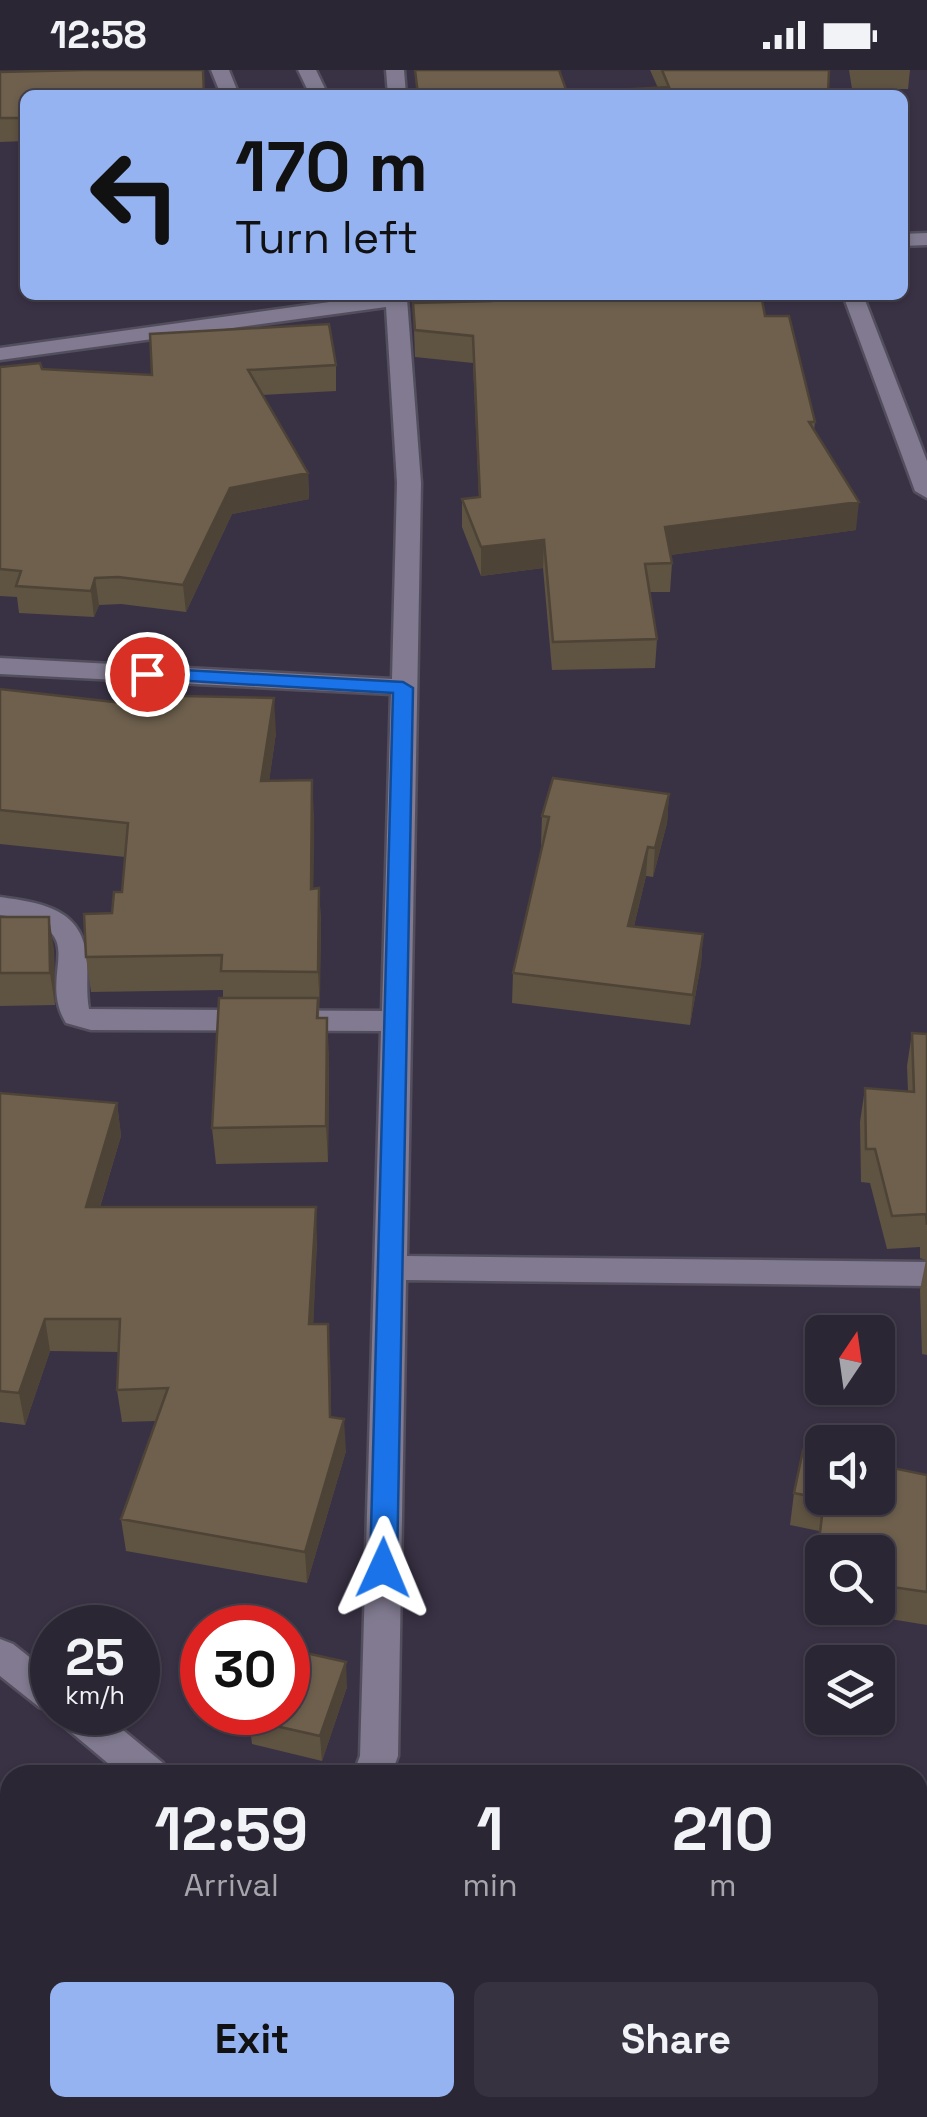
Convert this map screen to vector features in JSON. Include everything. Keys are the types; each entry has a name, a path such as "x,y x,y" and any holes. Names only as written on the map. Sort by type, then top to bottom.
{"street":[{"path":"0,354 375,300"},
{"path":"376,1765 379,1756 408,483 396,300"},
{"path":"855,300 922,455 927,491"},
{"path":"0,666 403,688"},
{"path":"0,906 58,918 68,932 73,946 72,1006 76,1016 91,1020 396,1021"},
{"path":"390,1268 927,1274"},
{"path":"0,1655 30,1679"},
{"path":"101,1735 138,1765"}],"building":[{"path":"203,70 204,90 20,90 20,118 0,118 0,72"},
{"path":"415,70 559,70 566,90 417,90"},
{"path":"662,70 829,70 828,90 616,90 669,87"},
{"path":"762,300 765,316 789,316 815,422 809,422 859,502 665,527 672,563 645,564 657,639 553,642 544,540 481,547 462,499 480,497 473,336 415,330 413,303"},
{"path":"329,324 336,365 248,370 308,473 230,488 183,585 118,577 95,578 91,591 16,586 21,571 0,569 0,367 40,363 42,369 152,375 150,334"},
{"path":"0,689 132,704 133,695 274,698 261,781 312,780 311,889 319,888 318,972 221,971 222,955 86,957 84,914 112,913 114,892 122,892 128,823 0,810"},
{"path":"553,778 669,794 655,848 648,847 628,926 703,934 693,995 513,973 549,817 542,816"},
{"path":"0,917 49,917 50,973 0,973"},
{"path":"219,998 318,998 317,1018 327,1018 326,1126 212,1128"},
{"path":"912,1033 927,1034 927,1225 926,1214 892,1216 875,1149 866,1149 865,1088 914,1092"},
{"path":"0,1093 117,1103 86,1207 316,1207 309,1324 328,1324 330,1417 344,1419 305,1552 121,1519 168,1388 117,1390 120,1319 45,1319 19,1393 0,1391"},
{"path":"803,1450 805,1450 805,1495 794,1493"},
{"path":"895,1468 927,1475 927,1592 895,1587 895,1535 820,1535 822,1515 895,1515"},
{"path":"310,1654 346,1662 320,1736 310,1734"}],"route":[{"path":"147,674 403,688 383,1568"}]}
